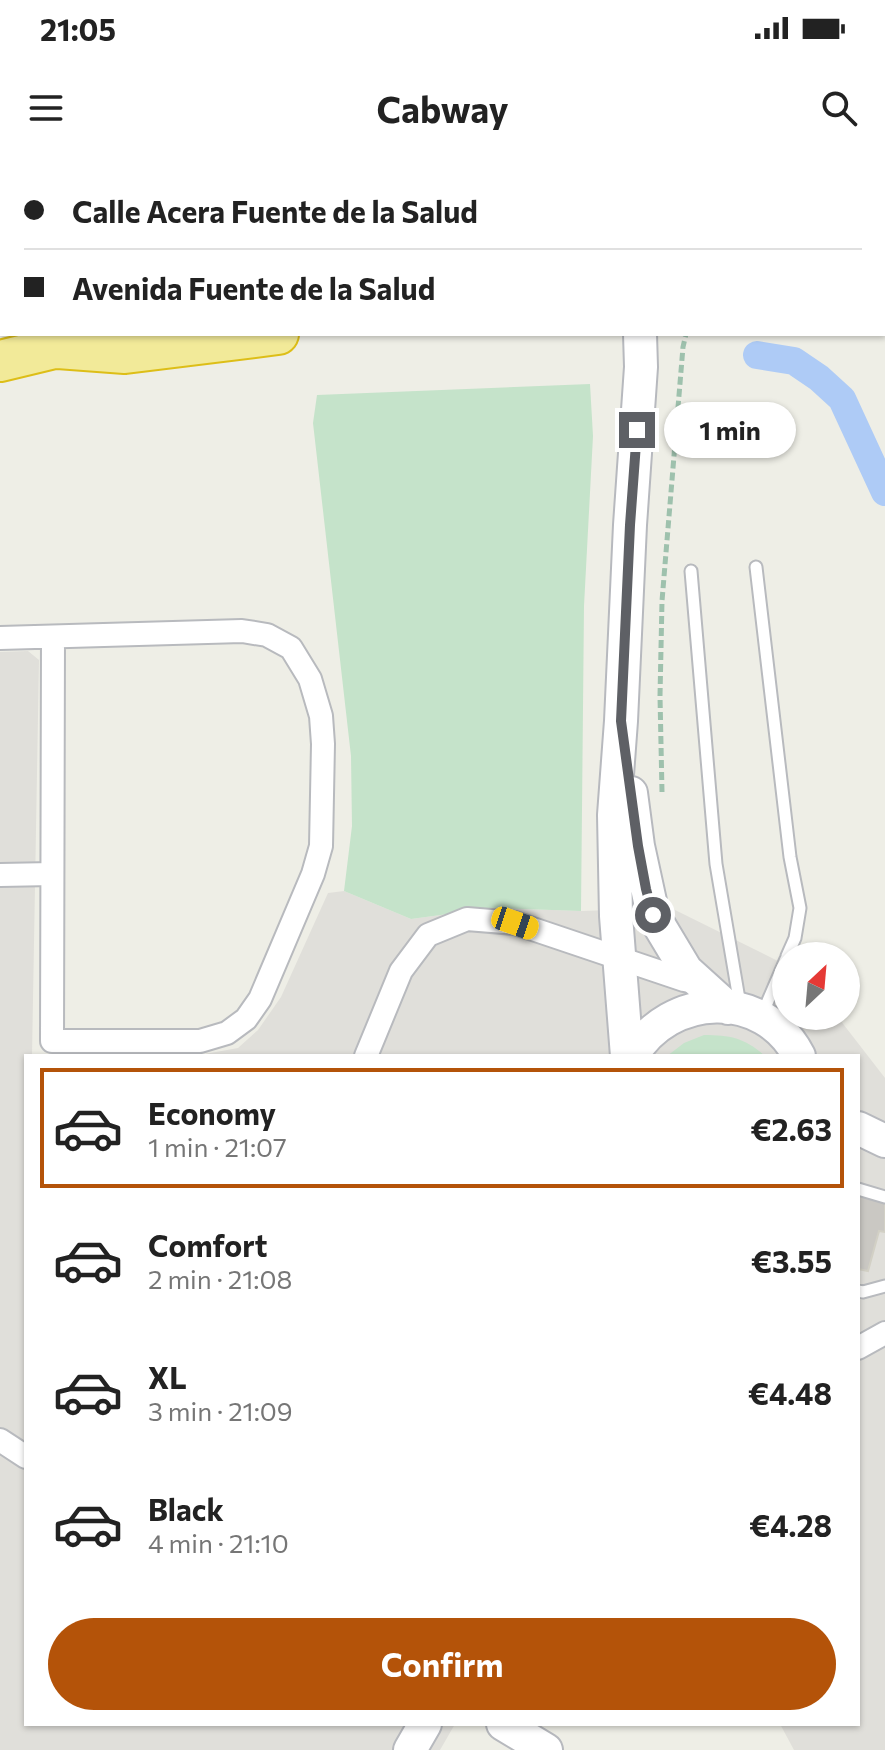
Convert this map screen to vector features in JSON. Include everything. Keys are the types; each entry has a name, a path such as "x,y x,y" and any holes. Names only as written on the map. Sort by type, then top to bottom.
{"highway":[{"path":"0,361 103,336"},
{"path":"58,348 125,353 262,336"}],"main road":[{"path":"629,1054 615,886 614,815 641,367 640,336"},
{"path":"641,367 650,336"},
{"path":"621,721 638,846 653,915 686,970 743,1011 779,1030 798,1054"},
{"path":"631,1054 655,1027 674,1015 695,1008 718,1006 743,1011"},
{"path":"860,1129 885,1141"},
{"path":"860,1150 885,1151"},
{"path":"410,1750 424,1726"},
{"path":"506,1726 546,1750"}],"street":[{"path":"0,638 242,631 267,635 291,648 310,679 321,716 323,744 321,846 313,874 260,999 246,1019 227,1033 200,1041 52,1041 53,638"},
{"path":"0,875 52,874"},
{"path":"367,1054 401,971 428,935 467,919 515,923 702,984"},
{"path":"860,1347 885,1333"},
{"path":"0,1440 24,1456"}],"lane":[{"path":"756,567 790,857 800,908 793,942"},
{"path":"691,571 716,864 743,1011"},
{"path":"743,1011 772,976"},
{"path":"860,1190 885,1197"},
{"path":"860,1291 885,1286"}],"path":[{"path":"662,805 662,601 686,336"}],"shaded area":[{"path":"28,651 39,660 32,1054 24,1054 24,1726 454,1726 440,1750 0,1750 0,652"},
{"path":"344,891 411,919 493,908 581,911 671,908 772,958 772,1030 848,1030 885,1078 885,1750 794,1750 781,1726 860,1726 860,1054 205,1054 238,1048 258,1030 281,997 328,893"}],"green space":[{"path":"590,384 593,436 584,606 581,911 493,908 411,919 344,891 352,826 351,756 313,423 317,395"},
{"path":"704,1035 722,1036 751,1045 762,1054 670,1054 684,1043"}],"building":[{"path":"860,1195 885,1202 885,1232 879,1231 868,1271 860,1269"}],"waterway":[{"path":"757,355 794,361 842,399 885,492"}],"route":[{"path":"637,430 621,721 638,846 653,915"}]}
